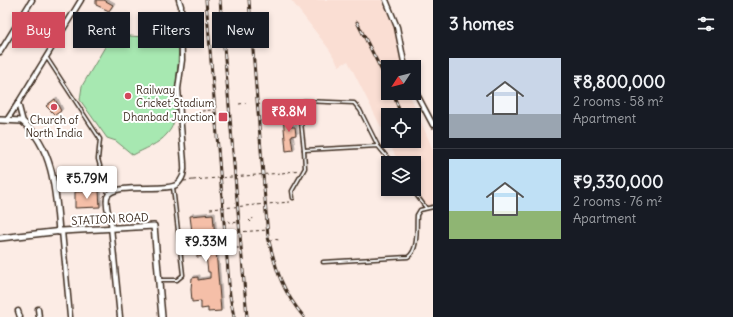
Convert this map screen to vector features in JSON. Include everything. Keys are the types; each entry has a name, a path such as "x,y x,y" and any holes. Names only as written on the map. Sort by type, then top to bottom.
{"street":[{"path":"0,52 32,0"},
{"path":"7,120 81,0"},
{"path":"120,317 112,227 107,205 108,195 114,191 127,189 173,187 182,179 185,166 178,89 182,60 181,6 179,0"},
{"path":"386,0 397,27 404,60"},
{"path":"420,100 433,125"},
{"path":"18,103 23,122 35,137 48,161 54,188 70,317"},
{"path":"0,120 17,120 23,122"},
{"name":"STATION ROAD","path":"0,238 60,231 112,227 154,226 162,317"},
{"path":"38,309 39,317"},
{"path":"18,312 20,317"}],"lane":[{"path":"46,57 100,139 98,159 108,195"},
{"path":"293,198 292,192 305,168 299,104 304,101 354,104 360,110 378,146 386,156"},
{"path":"304,150 378,146"},
{"path":"158,280 177,280 183,275 173,187"},
{"path":"417,196 426,208"},
{"path":"322,262 408,257 412,255 415,248 417,215 420,210 433,207"}],"path":[{"path":"238,104 246,103"},
{"path":"257,104 267,105"},
{"path":"200,119 203,120 202,111 210,110"},
{"path":"258,122 262,120 268,122"},
{"path":"183,181 293,172 305,168"},
{"path":"210,209 290,202"},
{"path":"249,220 251,222 253,218"},
{"path":"228,221 232,223 238,222"},
{"path":"220,233 269,230"},
{"path":"270,241 273,239 279,240"},
{"path":"230,248 240,248"}],"shaded area":[{"path":"291,0 382,0 393,24 401,60 381,60 381,100 412,100 415,108 381,108 381,127 348,61 339,66 329,49"},
{"path":"421,122 433,150 433,209 429,210 419,196 421,196 421,156 396,156 392,148 421,148"}],"green space":[{"name":"Railway Cricket Stadium","path":"130,36 138,37 138,48 179,48 175,118 171,129 160,141 133,155 116,141 107,138 80,100 82,86 104,48 130,48"}],"building":[{"path":"96,0 104,0 113,5 109,11 96,5"},
{"name":"Church of North India","path":"55,99 61,111 55,115 46,106"},
{"path":"283,116 290,116 291,127 295,127 296,135 291,136 293,150 286,151"},
{"path":"99,191 100,207 75,208 75,192"},
{"path":"213,214 221,311 208,312 208,308 201,309 201,301 192,302 191,289 192,278 198,277 198,280 210,278 206,256 197,257 197,251 189,252 188,240 195,240 194,232 192,232 190,216"}],"railway":[{"path":"206,0 230,296 234,317"},
{"path":"220,0 247,317"},
{"path":"249,0 268,237 274,260 285,289 304,317"},
{"path":"357,22 381,69"},
{"path":"396,100 398,108"}],"place":[{"name":"Railway Cricket Stadium","path":"128,96"},
{"name":"Church of North India","path":"54,107"},
{"name":"Dhanbad Junction","path":"223,117"}]}
